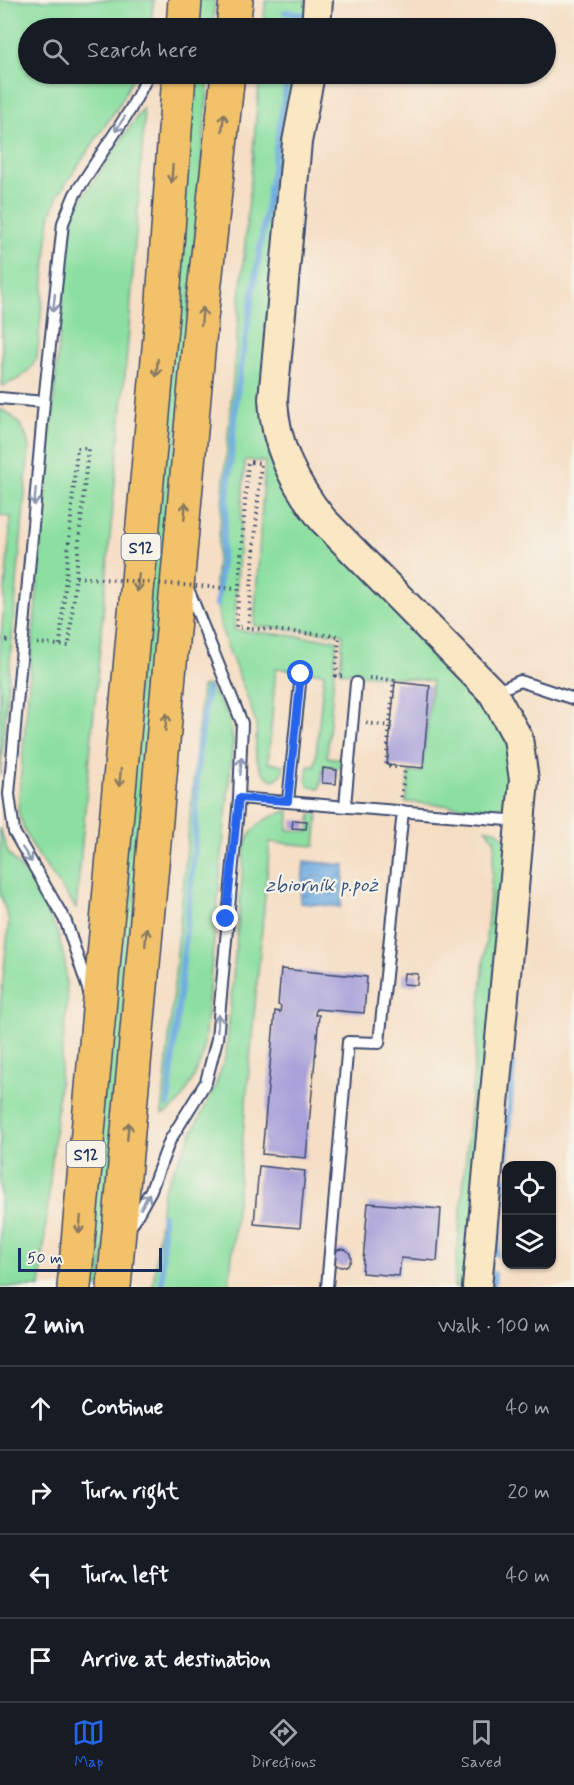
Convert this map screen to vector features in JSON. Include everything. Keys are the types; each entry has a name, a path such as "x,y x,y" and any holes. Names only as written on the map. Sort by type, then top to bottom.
{"highway":[{"path":"234,18 236,0"},
{"name":"S12","path":"74,1287 162,315 178,84"},
{"name":"S12","path":"114,1287 201,320 227,84"}],"street":[{"path":"317,18 318,0"},
{"path":"308,84 297,142 273,399 276,431 288,464 312,507 493,693 512,724 521,752 524,780 522,821 477,1287"}],"lane":[{"path":"179,0 180,16"},
{"path":"98,1020 76,946 66,922 50,891 22,849 11,822 9,794 44,402 63,223 75,194 130,110 144,84"},
{"path":"0,398 44,402"},
{"path":"117,1252 151,1190 170,1140 206,1082 212,1066 217,1039 239,798 242,723 180,569"},
{"path":"288,801 301,674"},
{"path":"345,806 354,679"},
{"path":"493,693 520,681 574,699"},
{"path":"239,798 522,821"},
{"path":"327,1287 348,1042 379,1043 403,811"}],"path":[{"path":"76,447 88,448 76,577 69,646 60,645 76,447"},
{"path":"248,628 252,550 261,463 248,462 236,627 339,636 336,676 394,680 386,766 396,767"},
{"path":"76,577 237,589"},
{"path":"368,690 369,678"},
{"path":"364,734 366,712"},
{"path":"365,723 391,726"},
{"path":"393,796 403,798 405,771"}],"green space":[{"path":"0,0 154,0 151,18 18,18 18,84 130,84 119,105 58,195 50,217 37,358 22,376 2,386"},
{"path":"198,0 215,0 214,18 197,18"},
{"path":"266,0 312,0 310,18 264,18"},
{"path":"191,84 208,84 101,1287 84,1287"},
{"path":"259,84 302,84 275,459 488,703 512,751 512,799 502,806 489,809 406,802 409,772 422,772 432,681 340,672 343,634 254,626 265,462 245,460 234,630 337,640 327,757 341,759 340,768 323,766 320,788 309,787 306,780 308,766 315,766 324,673 276,668 268,763 284,765 282,774 275,780 271,779 257,760 256,724 225,639 216,603 215,582"},
{"path":"143,108 144,123 128,341 76,908 34,849 18,809 69,225 76,207"},
{"path":"0,409 12,416 20,425 26,435 29,448 0,775 0,650 11,517 0,515"},
{"path":"208,685 229,716 233,742 203,1054 182,1098 176,1106 162,1114 202,687"},
{"path":"289,811 288,830 309,832 311,814 318,814 315,846 270,842 229,1287 153,1287 163,1191 215,1087 226,1055 245,846 251,832 261,822"},
{"path":"0,828 8,853 32,882 58,934 65,962 67,1001 40,1287 0,1287 0,1008 9,921 0,893"},
{"path":"486,829 496,830 510,843 470,1287 454,1287 495,841"}],"water":[{"name":"zbiornik p.poż","path":"304,861 345,865 341,907 300,903"}],"building":[{"path":"395,682 430,686 423,768 387,765"},
{"path":"323,768 337,770 336,784 322,783"},
{"path":"293,820 307,821 306,829 292,828"},
{"path":"281,969 367,977 364,1013 316,1009 315,1015 319,1015 306,1158 262,1154 275,1011 280,1012 281,1006 278,1005"},
{"path":"404,973 418,974 417,985 403,984"},
{"path":"259,1166 305,1171 300,1228 254,1224"},
{"path":"368,1203 441,1209 437,1261 401,1258 399,1276 362,1273"},
{"path":"342,1249 348,1252 351,1258 348,1264 342,1267 336,1264 333,1258 336,1252"}],"waterway":[{"path":"285,12 305,15"},
{"path":"295,18 296,14"},
{"path":"217,605 237,392 286,84"},
{"path":"168,1105 195,842 197,766 207,690"},
{"path":"506,1157 513,1064"},
{"path":"496,1254 502,1197"},
{"path":"162,1287 163,1216"},
{"path":"493,1287 494,1274"}],"route":[{"path":"226,919 239,798 288,801 301,674"}]}
